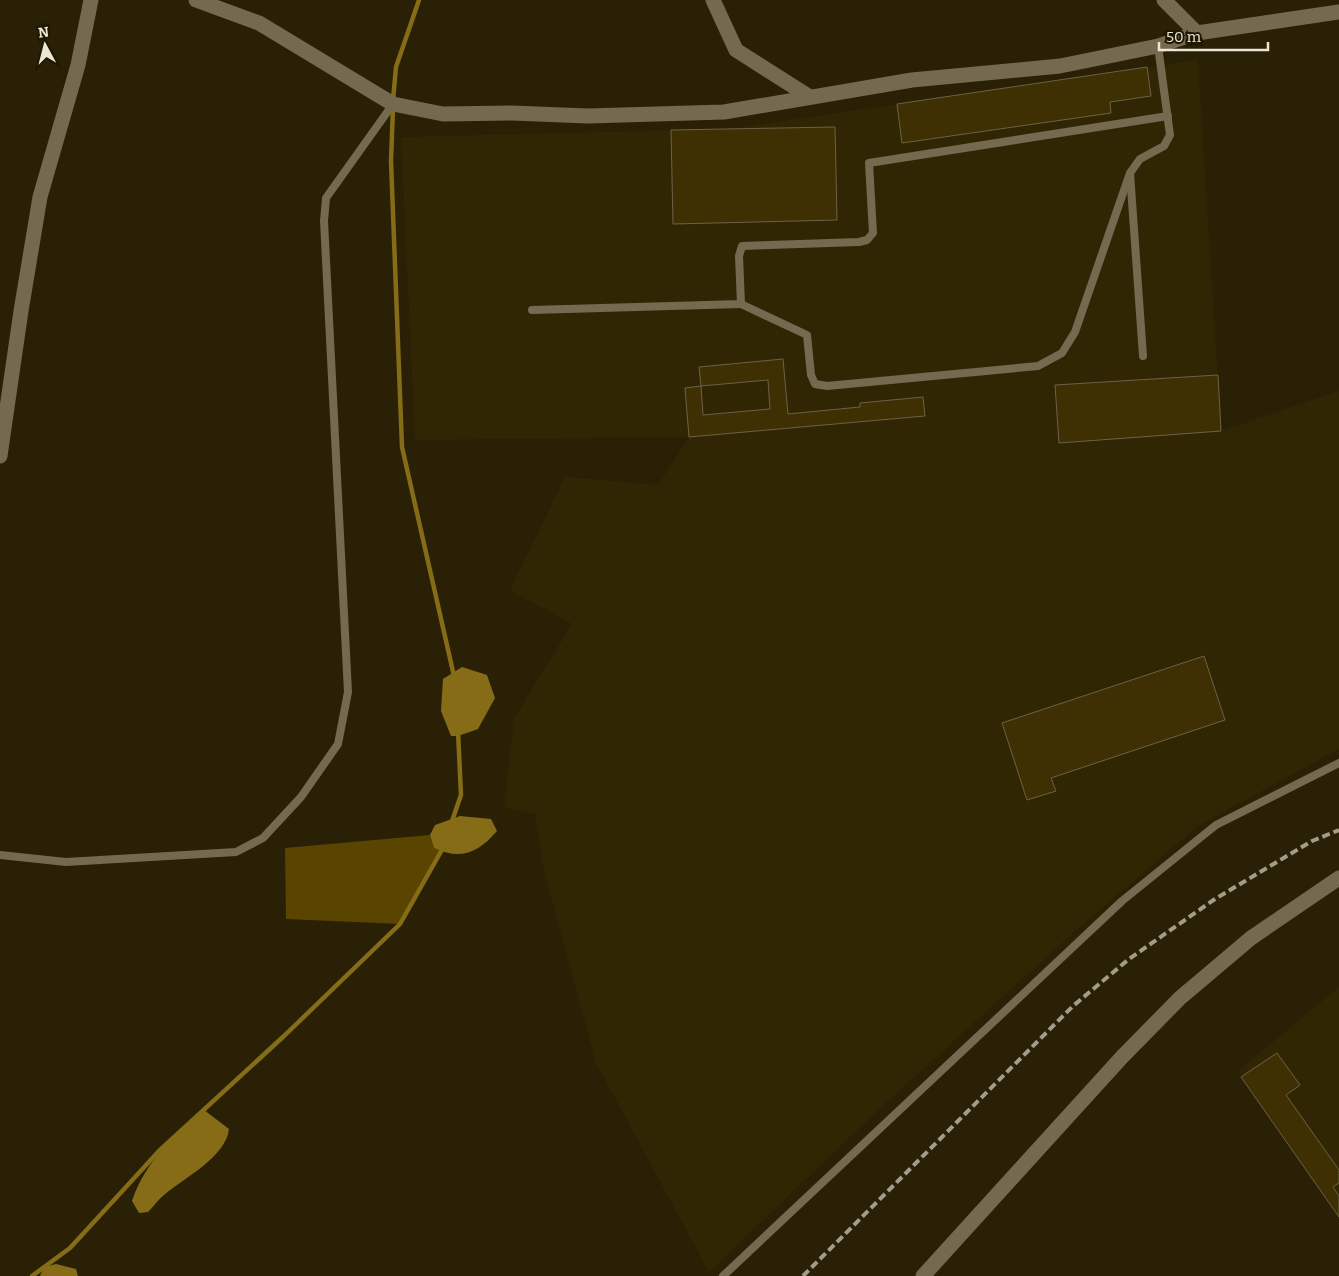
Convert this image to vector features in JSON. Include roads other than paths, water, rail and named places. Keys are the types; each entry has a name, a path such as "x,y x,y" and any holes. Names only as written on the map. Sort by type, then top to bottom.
{"street":[{"path":"0,456 20,311 40,197 78,65 91,0"},
{"path":"196,0 259,22 393,104 443,114 512,113 606,116 724,112 912,80 1060,66 1158,46 1197,33 1339,12"},
{"path":"713,0 736,50 810,97"},
{"path":"1164,0 1197,33"},
{"path":"0,410 10,388"},
{"path":"923,1276 1122,1057 1180,998 1251,938 1339,878"}],"lane":[{"path":"532,310 741,304 807,334 811,374 815,384 827,386 1038,366 1062,353 1075,332 1130,173 1140,160 1164,146 1170,135 1158,46"},
{"path":"0,855 66,862 236,852 263,838 301,797 338,744 348,692 324,213 326,198 393,104"},
{"path":"741,304 739,256 742,246 859,242 867,240 873,233 869,163 1168,116"},
{"path":"1130,173 1143,356"},
{"path":"723,1276 1122,901 1166,864 1216,825 1339,763"}],"waterway":[{"path":"393,100 396,67 419,0"},
{"path":"393,108 391,161 402,447 454,676"},
{"path":"451,824 461,795 458,731"},
{"path":"32,1276 70,1248 159,1151 284,1036 400,924 443,848"}],"railway":[{"path":"803,1276 1073,1006 1129,959 1215,899 1312,841 1339,830"}]}
